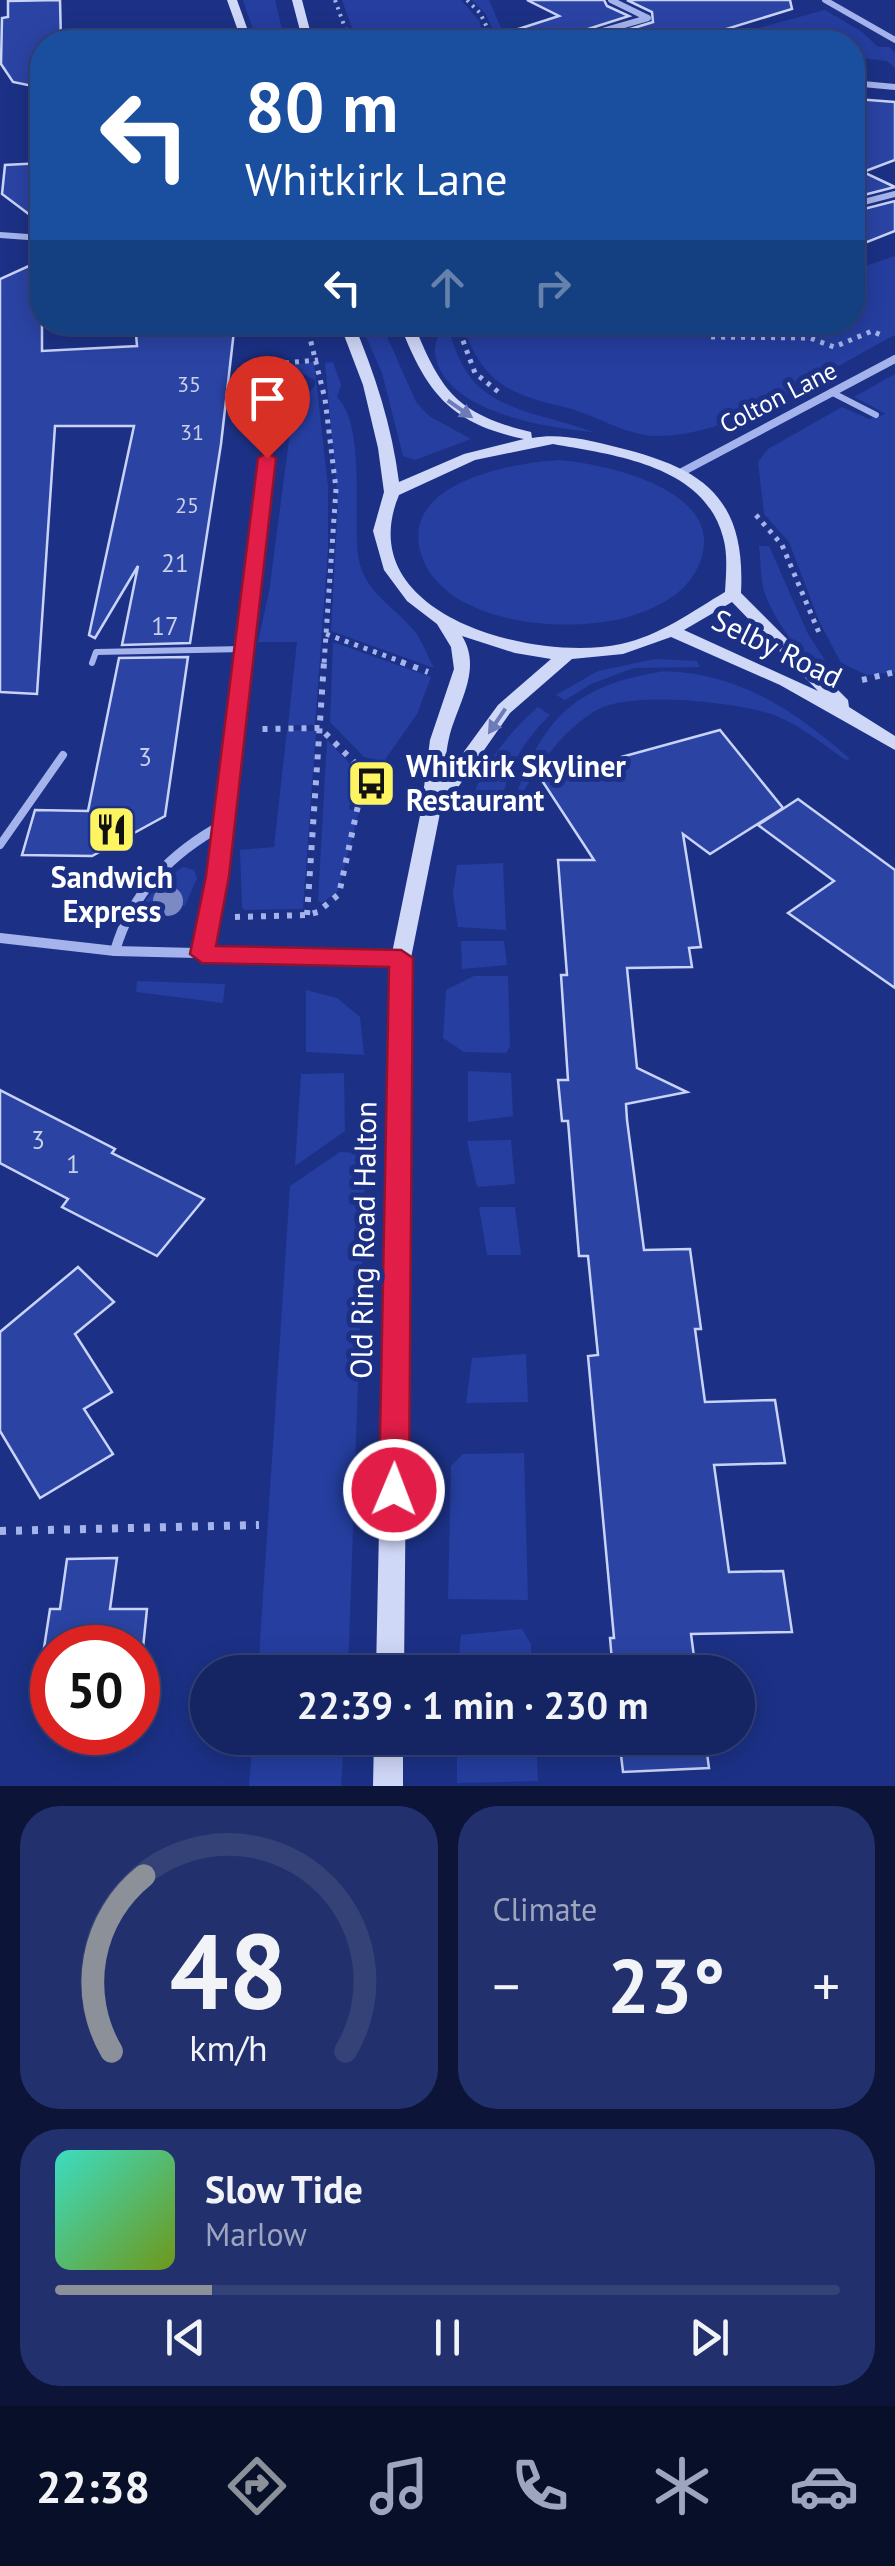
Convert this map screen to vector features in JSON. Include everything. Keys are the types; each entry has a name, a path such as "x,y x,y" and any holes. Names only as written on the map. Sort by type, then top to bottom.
{"main road":[{"path":"232,0 243,30"},
{"path":"296,0 305,30"},
{"path":"352,335 366,368 388,446 392,492 380,534 390,568 411,596 445,623 500,645 568,654 622,650 670,631 733,594 731,533 715,499 680,473 614,451 496,430 458,410 438,392 424,370 411,335"},
{"path":"392,492 440,465 504,446 553,440"},
{"name":"Selby Road","path":"733,594 858,720"},
{"name":"Old Ring Road Halton","path":"390,1655 402,1095 401,958 431,811 438,740 463,669 460,647 445,623"},
{"name":"Selby Road","path":"670,631 748,661 895,744"},
{"name":"Old Ring Road Halton","path":"431,811 504,709 568,654"},
{"path":"388,1786 389,1755"}],"street":[{"path":"606,30 648,18 611,0"},
{"path":"825,0 895,40"},
{"path":"865,85 895,86"},
{"path":"865,201 895,194"},
{"path":"0,235 30,237"},
{"name":"Colton Lane","path":"680,473 895,359"},
{"path":"202,954 224,824 275,390"},
{"path":"115,951 120,927 139,894 176,857 224,824"},
{"path":"0,938 115,951 401,958"}],"lane":[{"path":"831,392 876,415"},
{"path":"92,664 96,652 244,649"},
{"path":"0,845 63,755"}],"path":[{"path":"335,0 346,30"},
{"path":"467,0 480,13 488,30"},
{"path":"865,333 872,330 895,341"},
{"path":"307,915 336,490 325,399 309,335"},
{"path":"461,335 475,374 507,400"},
{"path":"706,335 810,338 834,347 861,335"},
{"path":"748,505 782,545 822,638"},
{"path":"326,634 428,672"},
{"path":"845,683 895,672"},
{"path":"210,917 307,915 318,912 339,894 365,773 320,728 235,729"},
{"path":"0,1531 259,1525"}],"shaded area":[{"path":"243,0 275,0 282,30 253,30"},
{"path":"342,0 461,0 480,22 481,30 353,30"},
{"path":"472,0 489,0 502,30 494,30"},
{"path":"825,10 859,30 751,30"},
{"path":"865,35 878,47 889,47 895,52 895,68 887,61 865,58"},
{"path":"895,256 895,335 749,414 687,433 634,433 578,411 529,398 489,373 467,335 865,335 865,266"},
{"path":"365,335 386,335 416,402 429,416 471,439 415,460 403,456 382,373"},
{"path":"438,335 450,335 474,381 503,403 593,432 525,421 476,403 456,390 442,373 435,346"},
{"path":"314,362 328,486 328,550 315,725 288,725 297,642 258,642 269,592 293,410 315,386 315,380 287,366"},
{"path":"333,362 341,385 337,397 346,410 355,449 361,568 373,589 416,633 434,668 331,631 338,502 325,363"},
{"path":"895,374 895,672 867,675 841,663 819,621 789,542 764,514 758,462 768,449 842,407 869,419 886,414 854,397"},
{"path":"559,460 632,475 680,499 696,516 704,537 700,562 681,590 663,603 631,616 606,622 544,624 482,610 455,597 434,578 421,554 419,529 427,509 443,493 489,472"},
{"path":"759,546 769,546 808,634 825,660 823,665 797,647 774,613 763,589"},
{"path":"333,642 431,677 417,714 384,761 364,757 330,722"},
{"path":"655,659 697,661 700,667 634,668 591,684 565,700 556,695 598,671"},
{"path":"665,671 742,687 787,710 850,759 768,713 706,702 631,701 595,711 568,733 536,772 509,816 532,757 561,715 603,687"},
{"path":"538,707 550,715 516,760 505,786 500,815 468,811 479,781 496,754"},
{"path":"287,730 316,731 303,909 245,910 240,850 274,847"},
{"path":"327,740 356,770 349,809 359,812 338,891 322,903 318,901"},
{"path":"503,863 506,930 458,927 453,894 457,865"},
{"path":"183,867 194,870 197,878 185,906 145,902 160,882"},
{"path":"461,941 504,941 507,965 462,969"},
{"path":"474,976 508,976 510,1047 506,1053 464,1052 443,1038 446,990"},
{"path":"137,981 225,984 223,1003 136,992"},
{"path":"306,990 337,998 360,1017 364,1055 306,1052"},
{"path":"468,1071 511,1073 513,1116 468,1122"},
{"path":"344,1073 345,1131 295,1166 301,1074"},
{"path":"511,1140 515,1184 477,1187 467,1141"},
{"path":"340,1152 366,1153 349,1655 259,1655 290,1186"},
{"path":"479,1207 515,1207 521,1255 487,1255"},
{"path":"526,1354 528,1402 466,1403 472,1358"},
{"path":"524,1453 528,1600 448,1599 451,1466 463,1454"},
{"path":"522,1629 531,1644 531,1655 459,1655 461,1635"},
{"path":"252,1755 343,1755 341,1786 249,1786"},
{"path":"457,1755 537,1755 538,1781 457,1783"}],"building":[{"path":"60,0 61,30 30,30 30,86 13,82 1,64 2,18 8,17 8,1"},
{"path":"527,0 604,0 607,6 629,16 585,30 515,30 559,16"},
{"path":"627,0 790,0 792,9 723,30 627,30 653,22 652,12"},
{"path":"865,100 895,102 895,160 865,171"},
{"path":"30,164 30,215 2,194 5,165"},
{"path":"865,173 895,187 865,195"},
{"path":"895,201 895,231 865,243 865,209"},
{"path":"30,265 30,335 42,335 42,351 137,346 136,335 234,335 190,643 122,645 138,566 95,638 89,635 134,426 55,426 37,694 0,692 0,279"},
{"path":"188,657 165,816 92,856 22,855 35,810 88,811 119,658"},
{"path":"720,730 783,808 710,854 683,834 701,947 689,948 692,967 627,968 637,1068 687,1092 626,1104 644,1250 690,1249 701,1329 695,1329 705,1402 775,1400 785,1463 714,1465 729,1572 783,1571 792,1632 691,1634 694,1655 612,1655 610,1638 614,1638 588,1356 598,1355 588,1256 579,1256 568,1121 562,1121 558,1080 568,1080 561,975 567,975 558,860 594,860 541,779"},
{"path":"798,799 895,870 895,988 788,913 834,881 758,825"},
{"path":"0,1090 204,1199 157,1256 62,1207 68,1199 0,1163"},
{"path":"78,1267 114,1302 75,1334 112,1392 84,1409 113,1454 40,1498 0,1431 0,1332"},
{"path":"117,1558 110,1609 147,1609 145,1625 48,1625 50,1609 60,1609 67,1559"},
{"path":"621,1755 707,1755 709,1768 623,1772"}],"place":[{"name":"Whitkirk Skyliner Restaurant","path":"371,784"},
{"name":"Sandwich Express","path":"112,829"}],"route":[{"path":"267,458 218,876 202,954 401,958 394,1490"}]}
